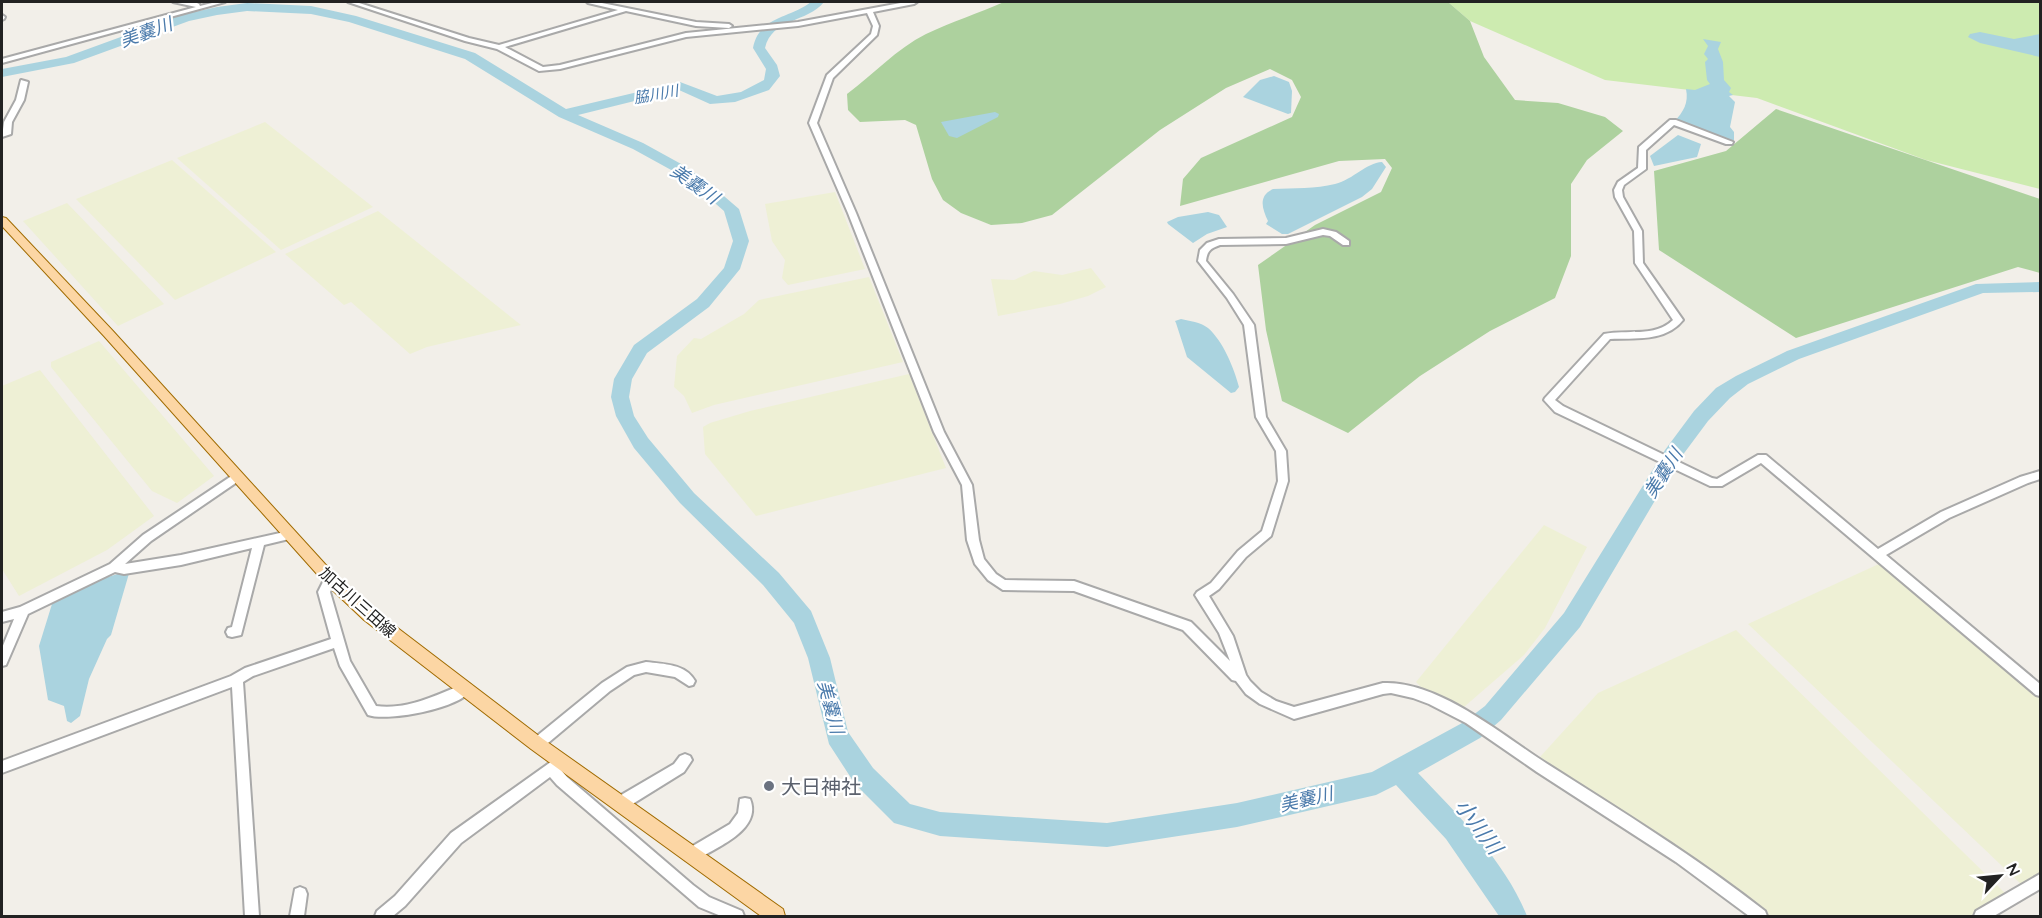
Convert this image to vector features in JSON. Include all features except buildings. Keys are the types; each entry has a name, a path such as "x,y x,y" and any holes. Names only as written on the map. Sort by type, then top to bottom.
{"main road":[{"name":"加古川三田線","path":"3,224 108,333 330,579 369,615 537,744 556,764 621,804 776,916"}],"street":[{"path":"176,2 200,6"},
{"path":"2,61 200,6 222,2"},
{"path":"351,2 467,40 499,47 542,69 560,67 686,35 790,25 914,2"},
{"path":"590,2 696,24 744,28"},
{"path":"499,47 625,10"},
{"path":"869,11 876,26 874,35 830,77 813,123 852,213 939,432 967,485 973,540 979,561 992,577 1003,585 1074,586 1187,626 1236,676 1240,676"},
{"path":"2,135 7,134 8,122 20,100 24,82"},
{"path":"1729,142 1673,122 1642,149 1642,169 1626,177 1620,183 1617,192 1620,201 1638,229 1640,238 1636,255 1639,263 1678,320 1674,326 1664,331 1607,336 1549,400 1559,409 1710,482 1718,483 1762,458 2040,691"},
{"path":"1346,243 1333,234 1323,232 1286,241 1219,242 1210,245 1203,252 1202,261 1230,296 1249,325 1262,417 1281,451 1283,481 1267,533 1242,554 1215,586 1202,595 1215,613 1233,650 1240,676 1256,694 1279,709 1294,713 1388,688 1418,694 1464,714 1692,865 1760,916"},
{"path":"1877,555 1945,515 2040,475"},
{"path":"2,617 23,611 114,567 147,537 236,477"},
{"path":"114,567 124,568 181,560 289,535"},
{"path":"232,632 237,631 259,543"},
{"path":"330,579 324,592 344,662 372,711 384,714 408,709 457,695 466,690"},
{"path":"2,661 23,611"},
{"path":"2,767 235,680 249,672 338,642"},
{"path":"537,744 606,687 631,671 646,667 678,672 689,681"},
{"path":"235,680 238,686 252,916"},
{"path":"621,804 679,768 685,760"},
{"path":"382,916 400,901 456,838 556,764 562,781 688,890 705,902 737,916"},
{"path":"691,855 704,845 729,833 742,822 747,812 745,804"},
{"path":"1981,916 2040,881"},
{"path":"297,916 300,894"}],"green space":[{"path":"1004,2 1448,2 1470,21 1484,57 1515,100 1558,103 1605,117 1623,131 1587,160 1571,184 1571,256 1555,298 1490,331 1420,376 1348,433 1282,401 1266,330 1258,265 1315,225 1381,192 1392,168 1385,159 1339,161 1180,206 1183,179 1201,158 1292,117 1301,97 1292,80 1270,69 1226,88 1160,130 1052,215 1022,223 991,225 961,213 943,200 932,179 916,125 905,120 860,122 848,110 847,94 915,40"},
{"path":"1448,2 2040,2 2040,189 1926,160 1757,98 1605,80 1470,21"},
{"path":"1776,109 2040,199 2040,273 2018,267 1796,338 1659,250 1654,171 1726,151"},
{"path":"265,122 373,207 281,250 177,158"},
{"path":"172,160 276,252 175,300 76,199"},
{"path":"835,192 865,269 788,285 782,278 785,260 772,241 765,204"},
{"path":"67,203 164,304 118,326 23,221"},
{"path":"378,211 521,325 427,347 410,354 351,302 344,305 285,254"},
{"path":"1091,268 1106,287 1088,296 1060,304 998,316 991,279 1014,280 1034,271 1062,275"},
{"path":"869,277 903,362 714,405 692,413 684,396 674,387 677,356 694,338 701,339 744,314 759,300"},
{"path":"99,341 214,476 177,503 152,491 51,367 51,362"},
{"path":"40,370 154,516 107,550 19,596 2,569 2,386"},
{"path":"909,374 946,468 756,516 705,454 703,427 710,423 750,411"},
{"path":"1544,525 1587,547 1545,628 1524,655 1464,707 1428,694 1416,682"},
{"path":"1881,563 2040,697 2040,874 2022,885 1748,624"},
{"path":"1736,630 2007,895 1970,916 1768,916 1710,870 1540,757 1598,693"}],"water":[{"path":"1980,32 2014,39 2040,34 2040,57 1980,43 1968,37 1970,34"},
{"path":"1703,39 1721,42 1718,49 1723,62 1724,80 1731,88 1729,92 1733,95 1729,96 1735,102 1730,127 1734,132 1732,141 1675,121 1685,107 1686,89 1695,90 1710,84 1707,80 1705,62 1708,59 1704,54 1708,46"},
{"path":"1274,76 1289,82 1292,91 1291,113 1288,114 1243,97 1260,80"},
{"path":"995,112 999,114 998,117 957,138 949,136 941,122"},
{"path":"1678,135 1701,144 1697,157 1654,166 1650,156"},
{"path":"1382,162 1386,167 1372,189 1362,197 1288,234 1282,234 1266,224 1268,221 1263,199 1273,189 1328,186"},
{"path":"1208,212 1219,215 1227,227 1207,234 1193,243 1167,222 1178,217"},
{"path":"1181,319 1205,326 1213,333 1227,355 1237,380 1239,387 1235,392 1231,393 1187,357 1175,321"},
{"path":"130,570 111,635 89,679 80,716 71,723 67,721 64,706 48,700 39,646 52,604 105,578"}],"waterway":[{"name":"脇川川","path":"564,114 680,86 710,100 735,98 755,92 770,82 773,76 771,65 759,48 766,30 774,24 811,8 818,2"},
{"name":"美嚢川","path":"2,73 69,60 185,18 217,11 247,7 311,10 352,19 470,56 564,114"},
{"name":"美嚢川","path":"564,114 638,146 678,168 731,209 741,241 732,269 703,303 640,349 623,379 620,397 625,416 641,443 687,498 771,579 803,618 819,658 837,736 864,776 903,814 940,824 1107,835 1237,815 1376,783 1399,770"},
{"name":"美嚢川","path":"1399,770 1472,730 1493,713 1572,620 1672,455 1701,416 1723,393 1742,380 1793,355 1982,288 2040,287"},
{"name":"小川川","path":"1399,770 1455,830 1491,879 1514,916"}],"place":[{"name":"大日神社","path":"769,786"}]}
